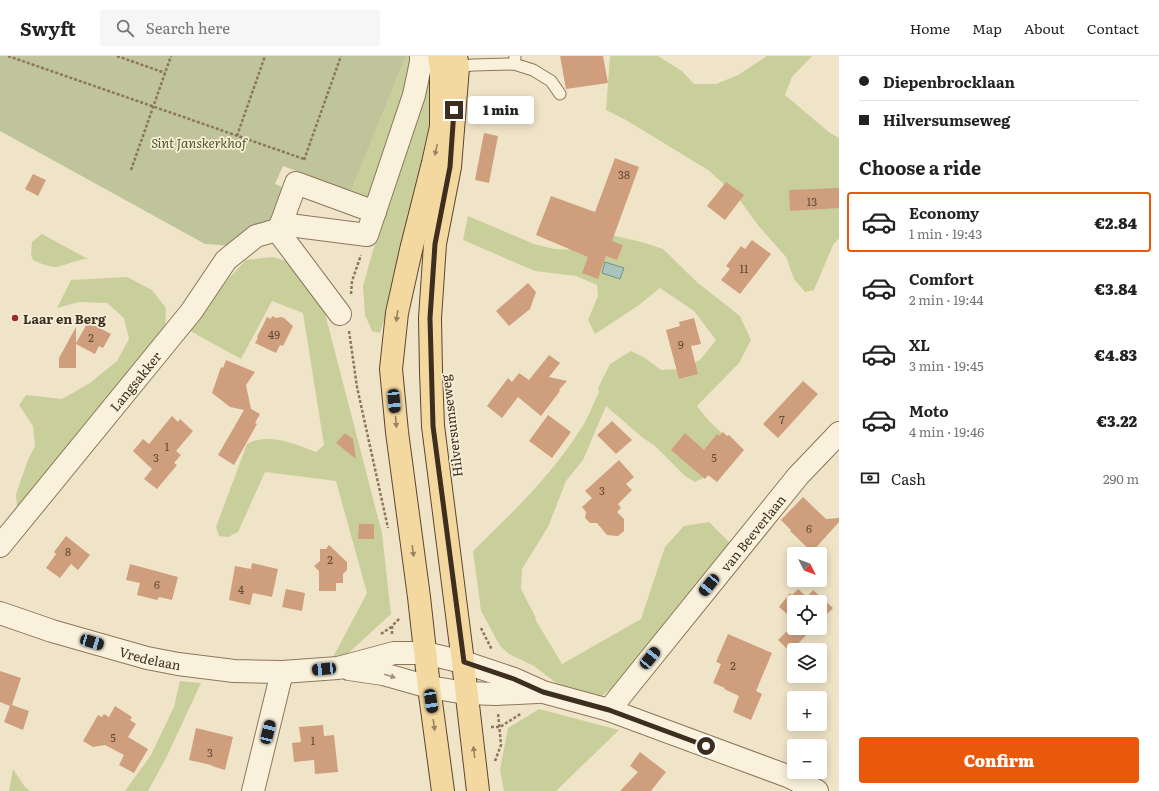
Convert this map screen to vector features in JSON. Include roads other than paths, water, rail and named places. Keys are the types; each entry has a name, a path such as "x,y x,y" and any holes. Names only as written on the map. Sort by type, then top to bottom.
{"main road":[{"path":"443,791 397,432 391,370 397,313 410,250 441,127 448,62"},
{"name":"Hilversumseweg","path":"448,62 450,167 435,244 430,318 433,426 464,662 466,693 478,791"}],"street":[{"path":"344,319 279,227 296,183 375,212 414,95 421,56"},
{"name":"Langsakker","path":"0,546 191,312 226,260 256,236 279,227 367,235 375,212"},
{"name":"van Beeverlaan","path":"609,710 798,476 839,433"},
{"name":"Vredelaan","path":"0,613 52,631 147,658 178,664 234,671 282,672 338,668 394,653 425,653 464,662 493,662 543,692"},
{"name":"Vredelaan","path":"338,668 383,674 429,687 466,693 496,694 543,692"},
{"path":"253,791 282,672"},
{"path":"543,692 609,710 790,777 817,791"}],"lane":[{"path":"448,62 514,60 551,81 560,94"}],"water":[{"path":"605,262 624,268 620,279 602,273"}],"place":[{"name":"Laar en Berg","path":"15,318"}],"park label":[{"name":"Sint Janskerkhof","path":"199,142"}]}
